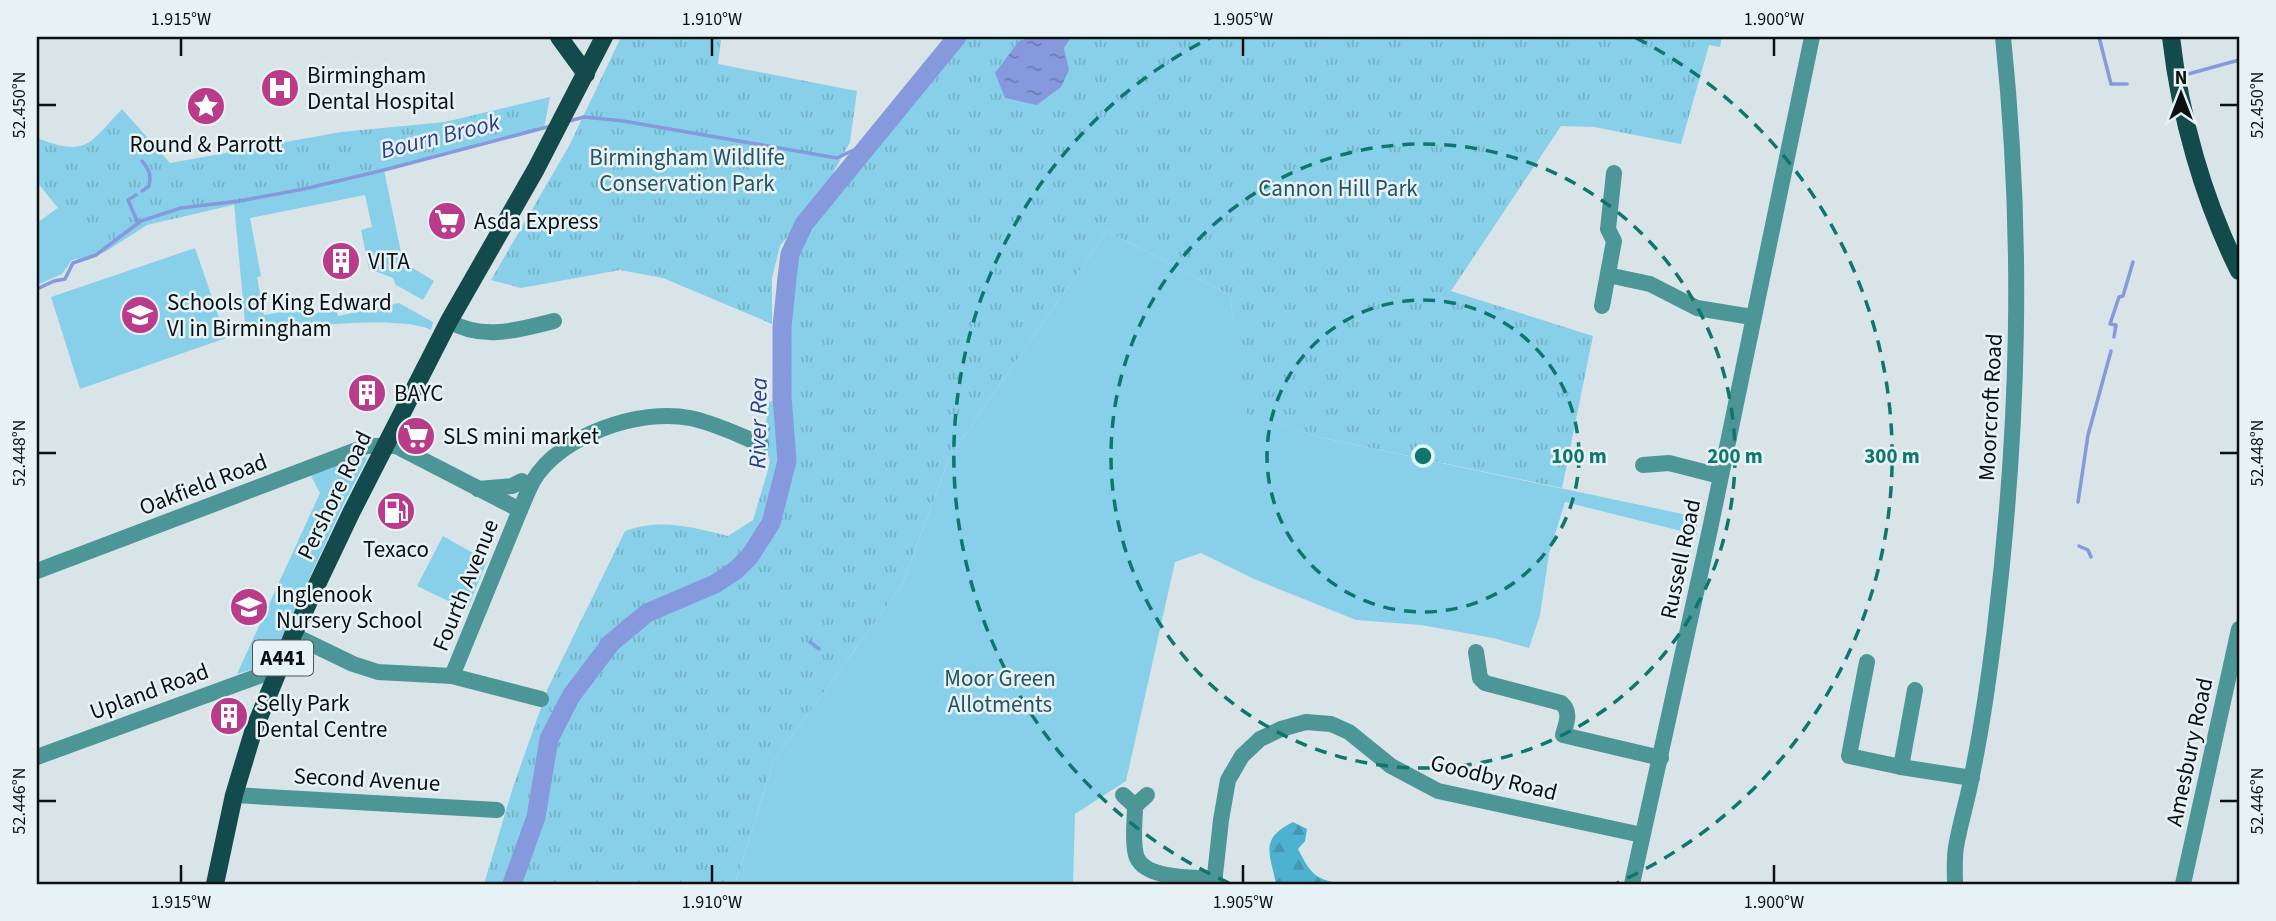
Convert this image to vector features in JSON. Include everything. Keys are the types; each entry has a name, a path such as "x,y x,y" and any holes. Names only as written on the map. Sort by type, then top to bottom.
{"main road":[{"path":"559,37 586,74"},
{"name":"Pershore Road","path":"215,884 234,795 253,732 293,635 449,321 556,130 604,37"},
{"path":"2171,37 2180,97 2196,158 2238,264"}],"street":[{"name":"Russell Road","path":"1632,884 1661,758 1812,37"},
{"name":"Moorcroft Road","path":"1955,884 1955,849 1972,778 1993,640 2005,543 2013,439 2018,264 2014,150 2003,37"},
{"path":"1602,306 1614,241 1608,229 1614,173"},
{"path":"1608,275 1650,284 1697,308 1752,317"},
{"path":"449,321 462,329 507,333 554,321"},
{"name":"Fourth Avenue","path":"452,676 534,479 568,447 621,422 653,417 689,418 723,428 761,444"},
{"path":"386,444 396,446 520,510"},
{"name":"Oakfield Road","path":"37,571 367,446 386,444"},
{"path":"1643,465 1669,463 1720,476"},
{"path":"476,489 512,486 522,481"},
{"name":"Amesbury Road","path":"2183,884 2239,629"},
{"path":"293,635 353,664 378,672 452,676 541,699"},
{"path":"1476,652 1480,678 1485,683 1565,706 1568,716 1563,735 1661,758"},
{"path":"1867,662 1849,757 1972,778"},
{"name":"Upland Road","path":"37,757 278,669"},
{"path":"1901,767 1915,690"},
{"name":"Goodby Road","path":"1215,881 1228,780 1242,756 1260,739 1281,729 1306,722 1331,724 1349,732 1391,766 1438,791 1642,835"},
{"name":"Second Avenue","path":"234,795 497,810"},
{"path":"1135,798 1135,852 1144,869 1215,881"}],"green space":[{"name":"Birmingham Wildlife Conservation Park","path":"621,37 707,37 721,40 718,64 857,91 850,142 824,190 780,246 772,278 772,324 663,278 620,270 521,288 491,280 569,146"},
{"name":"Cannon Hill Park","path":"966,37 1722,37 1720,47 1709,45 1681,144 1594,127 1561,126 1451,291 1593,336 1562,488 1323,438 1245,413 1230,295 1107,231 950,456 902,585 774,760 735,884 484,884 513,787 548,688 625,531 664,524 728,536 753,520 770,463 764,437 769,402 787,396 789,276 797,253 814,226"},
{"path":"550,97 544,128 384,170 147,225 96,255 37,182 37,138 67,147 86,144 122,109 170,163 341,132 445,122"},
{"path":"384,170 403,262 434,281 423,300 396,285 393,278 369,269 361,230 372,227 365,195 250,218 261,276 257,277 264,315 311,307 313,314 336,308 338,316 399,303 433,322 431,330 416,325 369,323 246,334 234,203"},
{"path":"59,207 96,255 72,260 62,274 37,285 37,223"},
{"name":"Moor Green Allotments","path":"1107,231 1230,295 1246,413 1323,438 1697,517 1697,535 1565,502 1549,554 1540,615 1529,648 1493,638 1421,625 1356,620 1254,579 1201,553 1175,562 1126,781 1075,814 1073,884 735,884 774,760 902,585 950,456"},
{"path":"195,248 226,338 80,389 51,297"},
{"path":"364,452 367,459 270,664 237,674 320,493 311,476"},
{"path":"443,536 487,561 467,610 417,586"},
{"path":"1293,822 1307,829 1305,841 1298,849 1311,870 1320,878 1344,884 1276,884 1269,848 1275,834"}],"water":[{"path":"1032,37 1071,37 1064,48 1069,70 1061,87 1037,105 1005,98 995,73 1019,41"}],"waterway":[{"name":"River Rea","path":"512,884 536,817 549,739 571,696 611,643 647,613 715,584 736,570 750,556 771,523 787,461 782,397 782,327 790,254 804,224 957,37"},
{"path":"2099,37 2111,84 2127,84"},
{"path":"2188,74 2239,60"},
{"name":"Bourn Brook","path":"569,121 584,117 623,121 837,158 872,141"},
{"name":"Bourn Brook","path":"37,289 65,279 73,263 96,255 141,221 181,208 304,189 551,126"},
{"path":"142,161 150,179 149,186 142,191"},
{"path":"136,195 128,200 138,223"},
{"path":"2114,337 2116,325 2110,324 2119,297 2123,296 2133,262"},
{"path":"2078,502 2088,435 2111,351"},
{"path":"2079,546 2088,550 2091,557"},
{"path":"810,642 819,649"}],"place":[{"name":"Birmingham Dental Hospital","path":"280,88"},
{"name":"Round & Parrott","path":"206,106"},
{"name":"Asda Express","path":"447,221"},
{"name":"VITA","path":"341,261"},
{"name":"Schools of King Edward VI in Birmingham","path":"140,315"},
{"name":"BAYC","path":"367,393"},
{"name":"SLS mini market","path":"416,436"},
{"name":"Texaco","path":"396,511"},
{"name":"Inglenook Nursery School","path":"249,607"},
{"name":"Selly Park Dental Centre","path":"229,716"}]}
